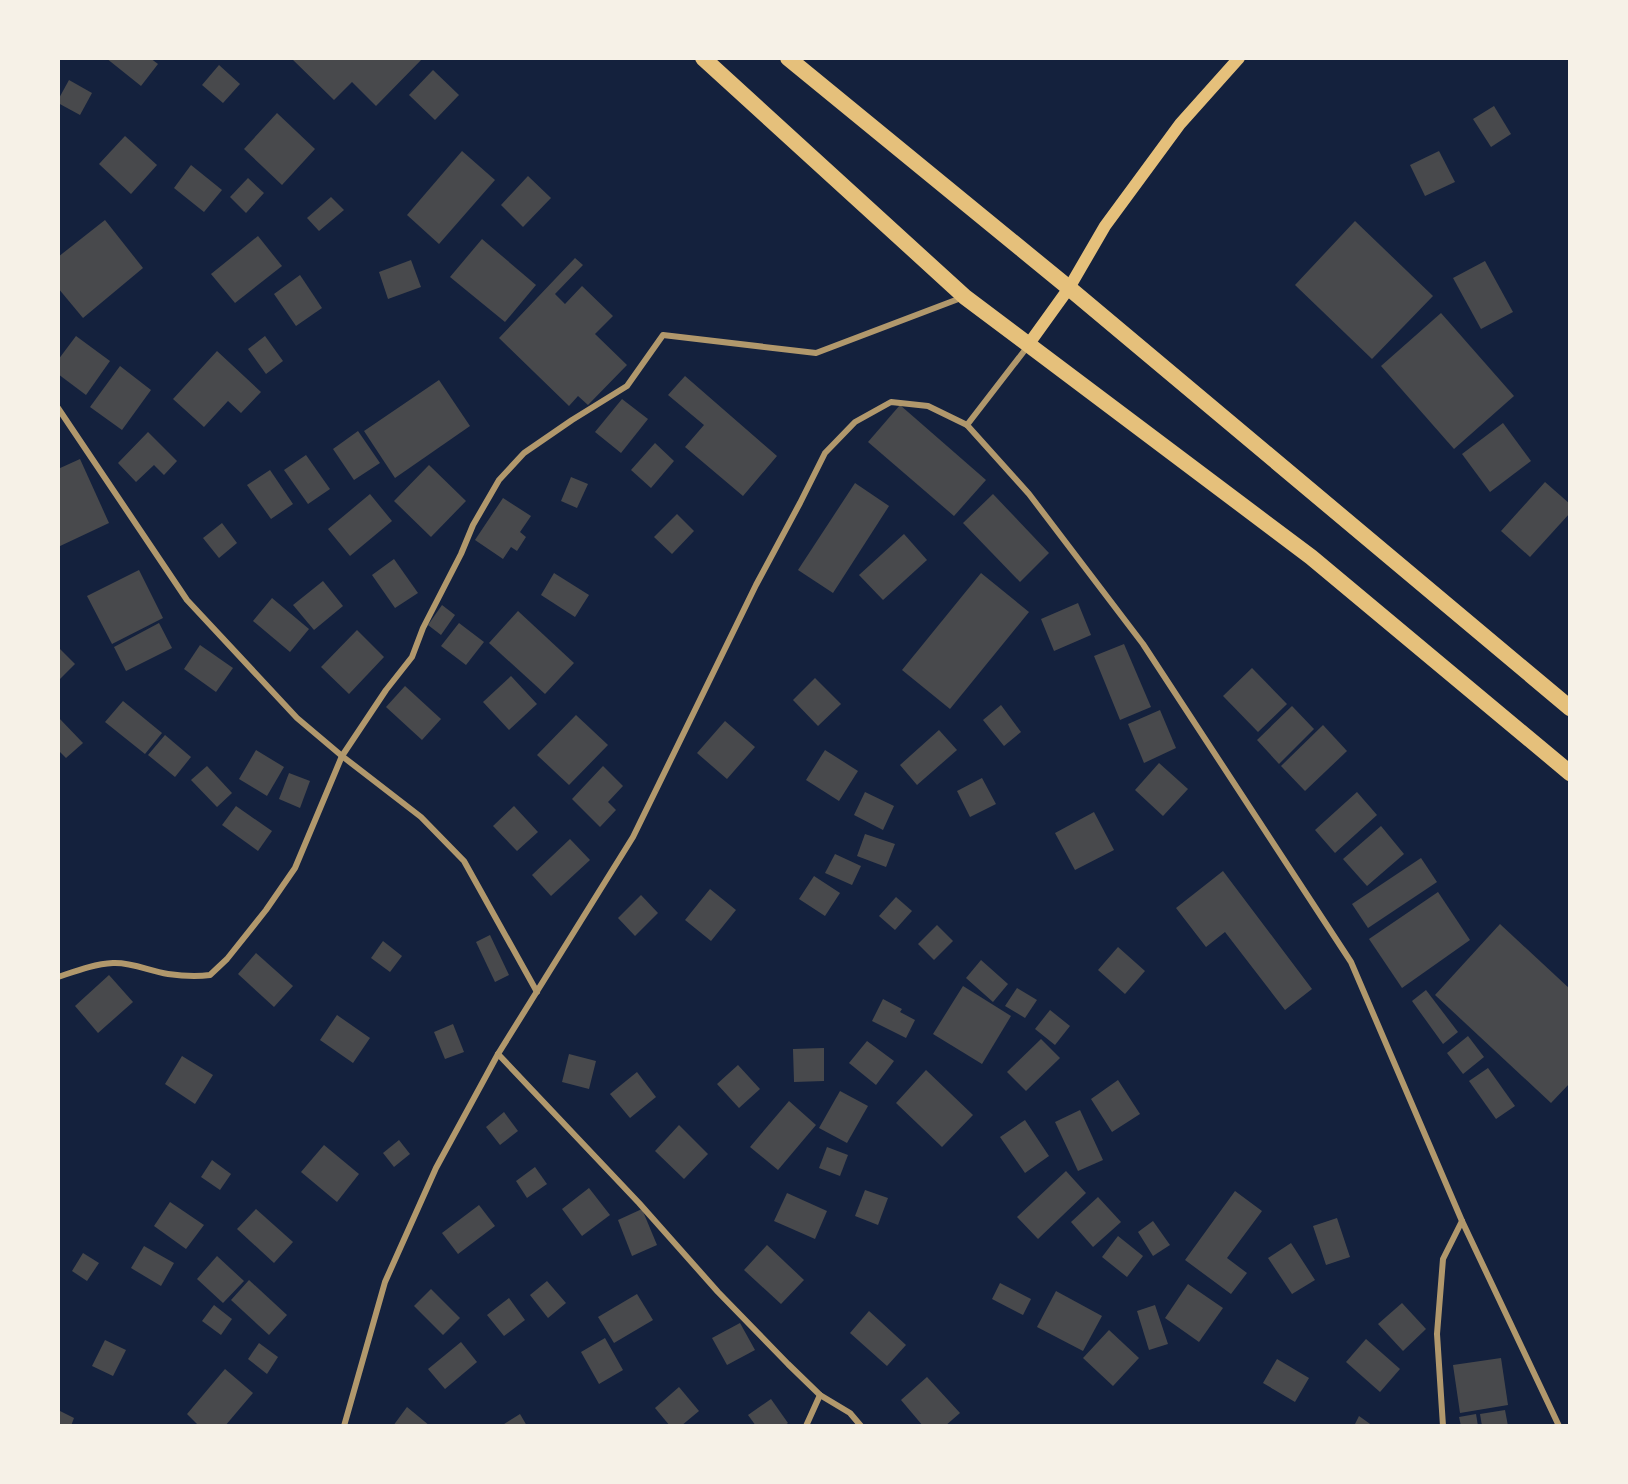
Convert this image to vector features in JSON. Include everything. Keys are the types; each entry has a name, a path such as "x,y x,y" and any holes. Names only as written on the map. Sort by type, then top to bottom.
{"highway":[{"path":"703,58 965,297 1311,557 1569,773"},
{"path":"788,58 1069,288 1569,708"}],"main road":[{"path":"1028,345 1069,288 1111,216 1180,124 1239,58"}],"street":[{"path":"58,977 94,965 114,963 135,965 167,974 210,975 227,959 266,910 295,868 342,756 386,690 412,657 423,627 461,554 473,525 499,480 524,453 627,386 663,335 816,353 965,297"},
{"path":"967,425 1028,345"},
{"path":"344,1425 385,1282 435,1168 498,1054 633,837 756,585 825,453 855,422 891,402 928,406 967,425 1029,494 1143,644 1351,962 1462,1221 1558,1425"},
{"path":"58,408 187,600 297,718 421,817 464,861 537,992"},
{"path":"498,1054 639,1203 718,1292 820,1395 850,1413 861,1425"},
{"path":"1443,1425 1437,1334 1443,1259 1462,1221"},
{"path":"806,1425 820,1395"}],"building":[{"path":"106,58 150,58 158,64 141,86"},
{"path":"291,58 423,58 376,106 352,82 334,100"},
{"path":"219,65 240,84 223,103 202,85"},
{"path":"433,70 459,95 435,120 409,95"},
{"path":"69,80 92,93 80,115 58,103"},
{"path":"1494,106 1511,134 1491,147 1473,119"},
{"path":"277,113 315,149 282,185 244,149"},
{"path":"125,136 157,165 131,194 99,164"},
{"path":"462,151 495,180 439,244 407,215"},
{"path":"1439,151 1455,182 1425,196 1410,165"},
{"path":"191,165 222,190 204,212 174,188"},
{"path":"528,176 551,198 523,227 501,205"},
{"path":"248,178 264,193 246,213 230,197"},
{"path":"331,197 344,210 319,231 307,218"},
{"path":"105,220 143,268 83,318 58,288 58,257"},
{"path":"1355,221 1433,296 1372,359 1295,285"},
{"path":"258,236 282,266 235,303 211,274"},
{"path":"482,239 536,285 505,322 450,277"},
{"path":"575,258 583,265 555,294 565,304 582,286 613,316 595,334 627,365 588,405 578,396 569,406 499,338"},
{"path":"411,260 421,287 388,299 379,272"},
{"path":"1485,261 1513,312 1481,329 1453,278"},
{"path":"300,275 322,308 296,326 274,294"},
{"path":"1441,313 1514,396 1454,449 1381,366"},
{"path":"76,336 110,361 86,395 58,374 58,360"},
{"path":"265,336 283,361 266,374 248,349"},
{"path":"217,351 261,392 241,413 228,401 204,427 173,399"},
{"path":"120,366 151,390 122,430 90,407"},
{"path":"685,376 777,456 743,496 685,447 704,425 668,395"},
{"path":"439,380 470,426 395,478 364,431"},
{"path":"622,399 648,419 621,453 595,432"},
{"path":"900,405 986,480 954,516 868,442"},
{"path":"1503,423 1531,461 1490,492 1462,454"},
{"path":"358,431 380,463 354,480 333,449"},
{"path":"148,432 177,461 164,475 154,465 136,482 118,463"},
{"path":"655,443 674,461 651,488 631,470"},
{"path":"306,455 330,489 308,504 284,470"},
{"path":"80,459 109,523 58,547 58,469"},
{"path":"429,465 466,501 431,537 394,501"},
{"path":"270,470 293,504 271,519 247,485"},
{"path":"571,477 588,484 577,508 561,501"},
{"path":"1545,482 1570,504 1570,513 1530,557 1501,531"},
{"path":"855,483 889,506 833,593 798,570"},
{"path":"370,494 392,521 350,556 328,529"},
{"path":"993,494 1049,553 1020,582 963,523"},
{"path":"503,498 531,516 520,532 526,537 517,551 511,547 503,559 475,540"},
{"path":"677,514 694,531 672,554 654,537"},
{"path":"222,523 237,543 219,558 203,538"},
{"path":"904,534 927,560 883,600 859,575"},
{"path":"394,559 418,593 395,608 372,575"},
{"path":"139,570 163,618 112,644 87,596"},
{"path":"554,573 589,595 575,617 541,595"},
{"path":"981,573 1029,612 950,709 902,670"},
{"path":"323,581 343,606 314,630 293,605"},
{"path":"272,598 309,629 290,652 253,621"},
{"path":"1078,603 1091,635 1054,651 1041,619"},
{"path":"442,605 455,615 441,635 428,625"},
{"path":"518,611 574,663 545,694 489,643"},
{"path":"159,623 172,648 126,671 114,647"},
{"path":"459,623 484,642 466,665 441,646"},
{"path":"357,630 384,657 349,694 321,667"},
{"path":"1124,644 1151,707 1120,720 1094,656"},
{"path":"200,645 233,668 216,692 184,669"},
{"path":"60,649 75,664 58,681 58,650"},
{"path":"1252,668 1287,704 1258,732 1223,696"},
{"path":"511,676 537,704 509,730 483,702"},
{"path":"815,678 841,704 818,726 793,700"},
{"path":"405,686 441,719 422,740 386,707"},
{"path":"123,701 162,733 145,754 105,722"},
{"path":"1001,705 1021,732 1004,746 983,720"},
{"path":"1292,706 1314,729 1279,764 1257,740"},
{"path":"1160,710 1176,748 1144,763 1128,724"},
{"path":"576,715 608,745 569,785 537,755"},
{"path":"58,717 83,743 66,758 58,750"},
{"path":"725,721 755,747 727,779 697,753"},
{"path":"1323,725 1347,751 1305,791 1281,766"},
{"path":"939,730 957,750 917,785 900,765"},
{"path":"165,735 191,757 175,777 148,755"},
{"path":"256,750 284,767 267,796 239,779"},
{"path":"825,750 858,771 839,801 806,780"},
{"path":"1159,763 1188,789 1163,816 1135,790"},
{"path":"207,766 232,793 217,807 191,780"},
{"path":"603,766 623,786 608,802 616,810 600,827 572,799"},
{"path":"289,773 310,781 300,808 279,799"},
{"path":"982,778 996,804 970,817 957,791"},
{"path":"865,792 894,806 883,830 854,815"},
{"path":"1357,792 1377,815 1335,853 1315,830"},
{"path":"236,806 272,831 258,851 222,825"},
{"path":"514,806 538,832 517,851 493,826"},
{"path":"1094,812 1114,850 1075,870 1055,833"},
{"path":"1381,826 1404,854 1367,886 1343,859"},
{"path":"865,834 895,844 886,867 857,856"},
{"path":"570,839 590,860 551,896 532,875"},
{"path":"835,854 861,866 852,885 825,873"},
{"path":"1421,858 1437,882 1368,928 1352,904"},
{"path":"1223,871 1312,989 1285,1010 1225,932 1206,947 1176,908"},
{"path":"814,876 840,893 825,916 799,899"},
{"path":"710,889 736,910 711,941 685,920"},
{"path":"1438,892 1470,940 1402,988 1369,939"},
{"path":"641,895 658,913 635,936 618,918"},
{"path":"896,897 912,911 895,930 879,916"},
{"path":"1500,924 1570,989 1570,1083 1551,1103 1435,995"},
{"path":"937,925 953,941 934,960 918,944"},
{"path":"490,935 509,975 495,982 476,942"},
{"path":"383,941 402,956 390,972 371,958"},
{"path":"1118,947 1145,971 1125,994 1098,970"},
{"path":"256,953 293,986 274,1007 238,974"},
{"path":"981,960 1008,984 993,1002 966,978"},
{"path":"109,975 133,1002 98,1033 75,1006"},
{"path":"963,986 1011,1016 982,1064 933,1034"},
{"path":"1017,988 1037,1000 1025,1018 1005,1006"},
{"path":"1426,990 1458,1032 1443,1044 1412,1001"},
{"path":"883,999 902,1009 900,1012 915,1020 906,1038 872,1021"},
{"path":"1050,1010 1070,1026 1055,1045 1035,1029"},
{"path":"337,1015 370,1038 353,1063 320,1040"},
{"path":"453,1024 464,1052 445,1059 434,1032"},
{"path":"1468,1036 1484,1057 1463,1074 1447,1053"},
{"path":"1041,1039 1060,1058 1026,1091 1007,1072"},
{"path":"867,1041 894,1061 876,1085 849,1063"},
{"path":"824,1048 824,1081 794,1082 793,1049"},
{"path":"569,1054 596,1061 589,1089 562,1082"},
{"path":"182,1056 213,1075 195,1104 165,1084"},
{"path":"738,1065 760,1089 739,1108 717,1084"},
{"path":"1488,1068 1515,1106 1496,1119 1469,1081"},
{"path":"926,1070 973,1115 942,1147 896,1103"},
{"path":"637,1072 656,1097 630,1118 610,1094"},
{"path":"1118,1080 1140,1114 1112,1132 1091,1099"},
{"path":"840,1091 868,1106 847,1143 819,1128"},
{"path":"789,1101 816,1125 778,1170 750,1147"},
{"path":"1080,1110 1103,1160 1078,1171 1055,1122"},
{"path":"504,1112 518,1131 500,1145 486,1127"},
{"path":"1025,1120 1049,1156 1025,1173 1000,1137"},
{"path":"679,1125 708,1154 684,1179 655,1151"},
{"path":"399,1140 410,1154 394,1167 383,1153"},
{"path":"324,1145 359,1174 337,1202 301,1172"},
{"path":"827,1147 848,1155 840,1176 819,1168"},
{"path":"212,1160 231,1174 220,1190 201,1177"},
{"path":"535,1167 547,1184 527,1198 516,1181"},
{"path":"1066,1171 1086,1193 1038,1239 1017,1217"},
{"path":"589,1188 610,1215 582,1236 562,1209"},
{"path":"865,1190 888,1198 878,1225 855,1216"},
{"path":"1235,1191 1262,1211 1227,1258 1247,1273 1231,1294 1185,1260"},
{"path":"787,1193 827,1211 815,1239 774,1221"},
{"path":"1098,1197 1121,1222 1093,1247 1071,1222"},
{"path":"170,1202 204,1225 186,1249 154,1226"},
{"path":"479,1205 495,1226 458,1254 442,1233"},
{"path":"256,1209 293,1242 274,1263 237,1229"},
{"path":"642,1209 657,1245 632,1256 618,1220"},
{"path":"1337,1218 1350,1257 1326,1265 1313,1226"},
{"path":"1153,1221 1170,1245 1153,1256 1138,1232"},
{"path":"1118,1236 1143,1256 1127,1277 1102,1257"},
{"path":"1291,1243 1315,1280 1292,1294 1268,1258"},
{"path":"767,1245 804,1280 781,1304 744,1270"},
{"path":"144,1246 174,1263 161,1286 131,1268"},
{"path":"83,1253 99,1263 87,1281 72,1271"},
{"path":"217,1256 244,1281 223,1303 197,1279"},
{"path":"249,1280 287,1315 269,1335 231,1300"},
{"path":"547,1281 566,1303 548,1318 530,1295"},
{"path":"1000,1283 1031,1299 1023,1315 992,1299"},
{"path":"1188,1284 1223,1308 1199,1342 1165,1318"},
{"path":"431,1289 460,1318 443,1335 414,1306"},
{"path":"1056,1291 1102,1316 1083,1351 1037,1327"},
{"path":"637,1294 653,1320 614,1343 598,1317"},
{"path":"509,1298 525,1320 504,1336 487,1315"},
{"path":"1402,1303 1426,1329 1403,1351 1378,1324"},
{"path":"214,1305 232,1319 221,1335 202,1321"},
{"path":"1155,1305 1168,1344 1149,1350 1137,1311"},
{"path":"869,1311 906,1345 887,1366 850,1333"},
{"path":"740,1323 755,1350 727,1365 712,1338"},
{"path":"1109,1330 1139,1358 1113,1386 1083,1358"},
{"path":"605,1338 623,1370 599,1384 581,1352"},
{"path":"1366,1339 1400,1369 1380,1392 1346,1362"},
{"path":"105,1340 126,1350 113,1376 92,1366"},
{"path":"461,1342 477,1362 445,1389 428,1369"},
{"path":"259,1343 278,1357 267,1374 248,1359"},
{"path":"1501,1358 1508,1405 1460,1413 1453,1365"},
{"path":"1277,1359 1309,1378 1295,1402 1263,1383"},
{"path":"225,1369 253,1393 225,1426 199,1426 187,1414"},
{"path":"927,1377 960,1413 945,1426 923,1426 901,1400"},
{"path":"679,1387 699,1411 681,1426 670,1426 655,1408"},
{"path":"771,1399 788,1423 784,1426 756,1426 748,1415"},
{"path":"407,1407 430,1426 393,1426"},
{"path":"58,1410 74,1418 71,1426 58,1426"},
{"path":"1505,1410 1508,1426 1482,1426 1480,1414"},
{"path":"520,1414 527,1426 501,1426"},
{"path":"1476,1414 1478,1426 1461,1426 1459,1417"},
{"path":"1359,1416 1373,1426 1354,1426"}]}
